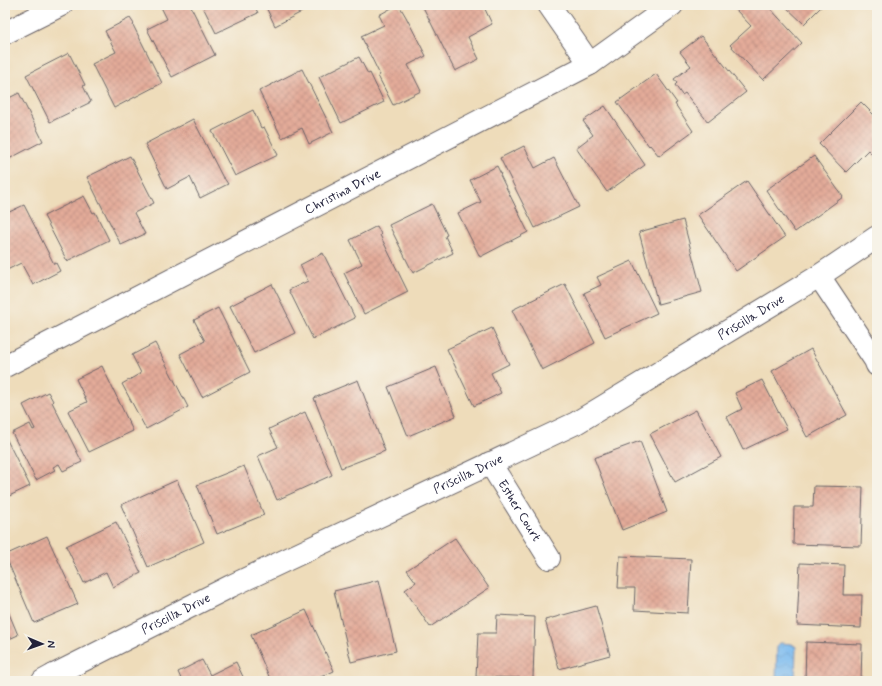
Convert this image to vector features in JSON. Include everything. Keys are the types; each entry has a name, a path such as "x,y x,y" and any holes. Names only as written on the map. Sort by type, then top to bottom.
{"street":[{"path":"5,33 61,5"},
{"path":"549,5 590,64"},
{"name":"Christina Drive","path":"5,366 590,64 672,5"},
{"name":"Priscilla Drive","path":"51,679 232,586 576,423 819,276 877,236"},
{"path":"819,276 877,365"},
{"name":"Esther Court","path":"490,463 549,558"}],"water":[{"path":"780,643 792,644 796,647 795,679 792,681 776,681 777,646"}],"building":[{"path":"160,5 190,5 215,55 172,77 147,29 167,19"},
{"path":"202,5 254,5 258,13 216,33"},
{"path":"265,5 315,5 275,26"},
{"path":"399,5 406,17 426,56 408,65 421,91 393,105 378,76 380,75 361,36 384,25 379,15"},
{"path":"422,5 483,5 492,24 468,37 479,59 455,71"},
{"path":"739,5 767,5 802,43 763,80 730,45 751,26 735,9"},
{"path":"784,5 823,5 804,24"},
{"path":"130,18 162,83 114,108 92,64 116,52 105,31"},
{"path":"701,36 746,92 708,122 685,93 682,95 675,85 677,83 674,79 691,66 680,52"},
{"path":"69,53 85,85 83,86 91,102 50,122 26,75"},
{"path":"359,57 368,74 370,73 384,102 341,123 319,77"},
{"path":"302,69 333,132 309,144 302,128 282,138 259,91"},
{"path":"656,74 677,103 675,104 693,131 659,156 650,145 649,146 617,102"},
{"path":"19,93 43,141 5,161 5,100"},
{"path":"861,102 877,118 877,159 868,150 846,172 819,144"},
{"path":"605,106 645,165 607,192 576,148 593,135 583,121"},
{"path":"253,110 261,128 264,127 278,155 235,176 212,131"},
{"path":"193,119 223,178 228,184 200,198 190,177 167,189 145,144"},
{"path":"524,146 535,168 554,158 579,207 535,228 500,158"},
{"path":"130,156 154,203 134,213 145,234 121,245 87,177"},
{"path":"814,156 843,197 795,232 766,190"},
{"path":"497,166 528,232 480,257 458,213 481,202 470,180"},
{"path":"747,181 785,237 736,271 698,215"},
{"path":"84,196 93,213 95,212 109,240 67,261 44,216"},
{"path":"432,204 447,235 445,236 453,253 413,273 389,225"},
{"path":"24,205 54,264 56,263 60,271 33,285 21,263 5,271 5,214"},
{"path":"683,220 702,292 658,304 639,232"},
{"path":"377,226 408,292 364,314 344,273 362,264 350,240"},
{"path":"323,253 355,318 313,339 289,290 308,281 300,265"},
{"path":"632,261 657,313 605,337 584,293 601,285 597,277"},
{"path":"272,284 295,333 254,353 230,306"},
{"path":"565,284 595,343 542,370 512,310"},
{"path":"218,308 250,372 202,397 180,354 205,341 194,320"},
{"path":"492,328 509,364 491,373 501,393 474,406 447,349"},
{"path":"155,343 188,407 146,429 122,384 141,373 132,355"},
{"path":"811,349 847,415 807,437 772,371"},
{"path":"102,366 133,431 89,452 68,411 87,402 76,379"},
{"path":"436,367 456,416 408,436 388,387"},
{"path":"358,380 385,451 341,468 314,398"},
{"path":"762,380 787,429 743,450 727,417 742,409 735,393"},
{"path":"48,392 82,462 63,471 59,464 53,467 55,470 36,480 12,433 30,424 33,430 35,429 23,405"},
{"path":"696,410 721,457 675,482 650,434"},
{"path":"305,412 332,475 277,500 258,456 278,447 269,429"},
{"path":"5,436 30,486 5,498"},
{"path":"640,441 667,512 622,530 594,458"},
{"path":"244,466 264,515 217,534 197,485"},
{"path":"177,480 204,542 148,567 121,505"},
{"path":"814,486 863,487 861,546 793,544 794,507 813,507"},
{"path":"116,522 141,573 113,587 106,572 84,583 66,546"},
{"path":"47,536 78,604 34,623 5,555"},
{"path":"455,538 489,588 430,627 405,590 416,582 407,570"},
{"path":"620,556 691,559 688,613 634,610 635,588 618,588"},
{"path":"800,563 844,565 843,595 862,595 861,628 797,625"},
{"path":"379,580 396,651 351,662 334,591"},
{"path":"5,604 18,635 5,641"},
{"path":"596,606 610,655 559,669 545,620"},
{"path":"306,610 334,671 312,681 271,681 251,635"},
{"path":"497,615 535,617 533,678 476,677 478,633 496,633"},
{"path":"806,642 862,644 861,681 805,681"},
{"path":"202,660 210,675 236,662 245,681 182,681 178,672"}]}
